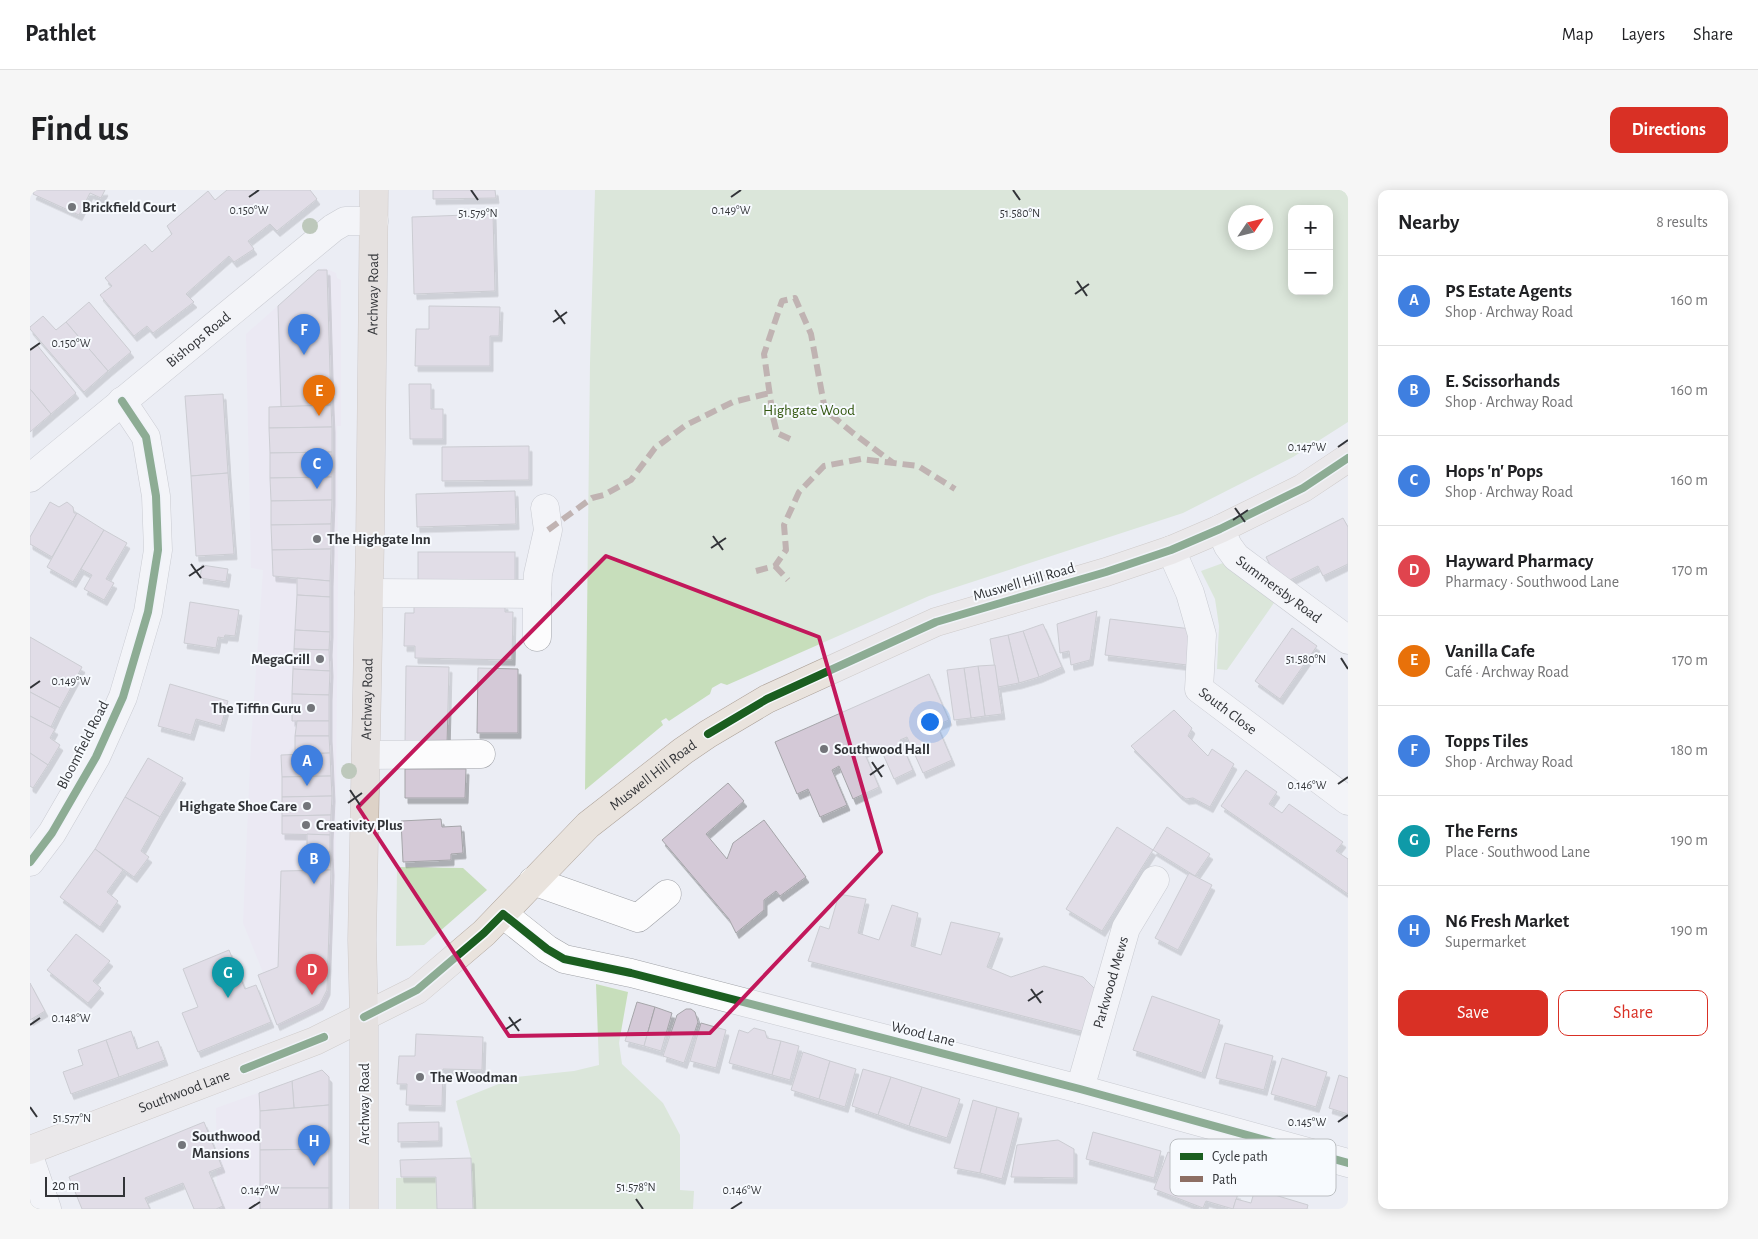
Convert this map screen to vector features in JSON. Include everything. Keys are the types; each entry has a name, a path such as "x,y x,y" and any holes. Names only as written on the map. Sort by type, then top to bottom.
{"highway":[{"name":"Archway Road","path":"364,1209 362,940 374,190"}],"main road":[{"name":"Muswell Hill Road","path":"364,1017 417,990 484,933 588,825 683,751 767,699 936,622 1106,572 1171,550 1220,529 1304,488 1348,458"},
{"name":"Southwood Lane","path":"30,1150 315,1041 364,1017"}],"street":[{"name":"Bishops Road","path":"30,478 333,228 345,221 374,221"},
{"name":"Bloomfield Road","path":"30,862 52,833 96,757 123,697 148,612 158,550 156,496 146,437 122,401"},
{"path":"537,637 536,594 538,574 548,530 545,508"},
{"name":"Summersby Road","path":"1220,529 1236,557 1348,640"},
{"name":"South Close","path":"1171,550 1190,592 1202,635 1199,689 1348,801"},
{"path":"369,593 536,594"},
{"path":"366,755 481,754"},
{"name":"Parkwood Mews","path":"1080,1089 1126,928 1155,880"},
{"path":"533,881 638,918 667,894"},
{"name":"Wood Lane","path":"502,914 546,949 564,959 631,973 1080,1089 1261,1139"},
{"path":"30,1159 40,1198"}],"highlighted area":[{"path":"606,556 819,637 881,852 710,1033 509,1036 358,807"}],"shaded area":[{"path":"325,268 336,273 337,278 341,280 341,426 337,426 338,574 335,900 329,997 326,1006 322,1010 280,1026 262,970 243,923 251,742 263,570 251,568 246,334 318,270"},
{"path":"322,1070 330,1075 331,1209 217,1209 216,1108"}],"green space":[{"name":"Highgate Wood","path":"595,190 1348,190 1348,422 1293,457 1183,513 929,596 727,685 721,683 712,688 710,694 669,721 666,718 661,721 663,725 585,790 590,363"},
{"path":"1223,563 1276,600 1227,670 1217,669 1219,626 1215,599 1201,571"},
{"path":"397,867 463,868 487,890 424,945 396,946"},
{"path":"596,984 628,992 619,1043 622,1064 663,1103 680,1135 680,1190 694,1191 693,1209 473,1209 471,1158 456,1101 516,1077 574,1071 599,1065"},
{"path":"436,1177 437,1209 396,1209 396,1178"}],"building":[{"name":"Brickfield Court","path":"35,190 105,190 101,198 90,193 79,215 33,194"},
{"path":"227,190 310,190 317,199 277,231 270,224 248,241 254,249 234,262 229,256 186,294 194,302 153,333 147,326 134,336 100,295 112,286 105,278 145,244 152,252 172,234 167,226 208,191 215,200"},
{"path":"433,190 495,190 496,198 433,199"},
{"path":"493,214 495,291 414,294 412,217"},
{"path":"318,270 327,270 331,405 281,407 278,306"},
{"path":"89,302 131,352 108,371 66,322"},
{"path":"429,306 500,307 499,336 490,336 490,366 415,366 416,329 429,329"},
{"path":"43,316 56,330 66,322 108,371 84,392 30,329"},
{"path":"37,345 76,393 51,414 30,389 30,351"},
{"path":"409,384 431,384 431,409 443,409 443,439 410,439"},
{"path":"30,389 51,414 30,432"},
{"path":"223,394 228,473 191,476 185,396"},
{"path":"331,405 332,427 269,428 269,407"},
{"path":"332,427 332,452 270,453 269,428"},
{"path":"529,446 529,480 442,481 442,447"},
{"path":"332,452 332,477 270,478 270,453"},
{"path":"228,473 234,554 196,556 191,476"},
{"path":"332,477 332,500 271,501 270,478"},
{"path":"515,491 516,524 417,527 416,494"},
{"path":"332,500 331,524 271,525 271,501"},
{"path":"50,502 59,507 67,502 73,507 74,513 77,513 52,557 30,544 30,537"},
{"path":"77,513 104,530 73,582 47,567"},
{"path":"1343,518 1348,527 1348,564 1323,576 1318,566 1280,585 1266,557"},
{"path":"331,524 331,549 272,550 271,525"},
{"path":"104,530 127,543 106,579 114,583 104,600 84,589 92,575 81,569"},
{"path":"331,549 330,581 273,576 272,550"},
{"path":"418,552 515,552 515,582 418,582"},
{"path":"202,565 228,569 226,582 200,578"},
{"path":"297,578 330,581 330,597 297,595"},
{"path":"297,595 330,597 330,632 295,630"},
{"path":"190,602 239,610 235,636 225,635 224,638 218,637 216,648 184,643"},
{"path":"414,602 505,604 505,612 513,612 512,660 415,658 415,646 404,646 405,613 414,613"},
{"path":"1097,611 1090,660 1071,665 1069,651 1060,653 1057,624"},
{"path":"1110,619 1191,629 1187,665 1105,655"},
{"path":"1043,624 1062,667 1039,677 1023,631"},
{"path":"1292,628 1317,646 1280,699 1255,681"},
{"path":"295,630 330,632 329,650 294,649"},
{"path":"1023,631 1039,677 1019,683 1008,635"},
{"path":"1008,635 1019,683 998,687 990,639"},
{"path":"30,637 82,667 60,708 30,692"},
{"path":"294,649 329,650 330,671 293,669"},
{"path":"995,665 1002,714 985,716 978,666"},
{"path":"406,666 449,667 447,745 405,744"},
{"path":"978,666 985,716 971,718 964,668"},
{"path":"478,668 518,669 518,733 477,733"},
{"path":"964,668 971,718 954,720 947,670"},
{"path":"293,669 330,671 329,695 292,694"},
{"name":"Southwood Hall","path":"929,674 949,720 937,725 952,760 923,773 907,737 900,740 913,770 894,779 879,745 864,752 879,787 853,799 839,766 832,770 847,805 820,817 808,789 797,794 775,742"},
{"path":"170,684 228,701 221,726 196,719 191,735 158,726"},
{"path":"30,692 60,708 51,727 30,716"},
{"name":"The Tiffin Guru","path":"292,694 329,695 329,721 292,721"},
{"path":"1174,710 1192,728 1188,736 1208,756 1212,749 1234,764 1210,807 1193,798 1186,799 1179,794 1131,746"},
{"path":"30,716 55,729 50,738 60,745 48,765 30,753"},
{"path":"297,721 329,721 329,736 295,736"},
{"path":"295,736 329,736 330,753 295,754"},
{"path":"30,753 48,765 33,788 30,786"},
{"path":"330,753 331,776 282,777 281,755"},
{"path":"148,758 183,778 160,817 125,797"},
{"path":"405,769 466,769 465,798 405,798"},
{"path":"1246,770 1277,792 1269,804 1282,813 1289,804 1343,842 1336,851 1348,859 1348,894 1221,806"},
{"path":"331,776 332,796 282,797 282,777"},
{"path":"728,783 744,801 706,834 727,859 733,843 764,820 806,877 780,896 776,891 764,900 764,910 736,933 729,919 662,840"},
{"name":"Highgate Shoe Care","path":"332,796 331,815 282,816 282,797"},
{"path":"125,797 160,817 141,851 149,857 134,877 95,849"},
{"name":"Creativity Plus","path":"331,815 330,835 282,834 282,816"},
{"path":"441,819 442,827 461,826 463,853 451,854 451,860 403,862 401,821"},
{"path":"1117,827 1153,850 1102,931 1066,909"},
{"path":"1167,827 1210,854 1195,876 1153,850"},
{"path":"307,834 330,835 330,852 307,853"},
{"path":"95,849 123,870 107,892 118,901 100,927 60,897"},
{"path":"330,852 331,870 307,870 307,853"},
{"path":"331,870 327,990 320,1004 277,1025 258,975 278,967 281,871"},
{"path":"1189,873 1212,885 1178,950 1155,938"},
{"path":"839,894 866,899 858,933 879,940 892,905 918,913 911,946 941,955 951,922 1000,933 987,967 1011,977 1044,966 1083,977 1100,994 1089,1033 808,961 820,926 829,929"},
{"path":"76,934 110,961 93,981 101,988 88,1003 47,970"},
{"path":"229,950 245,989 256,985 271,1022 198,1052 182,1013 198,1007 183,969"},
{"path":"30,983 45,1011 30,1020"},
{"path":"1152,996 1220,1020 1202,1073 1133,1050"},
{"path":"637,1002 655,1007 644,1046 625,1041"},
{"path":"655,1007 672,1013 661,1051 644,1046"},
{"path":"686,1009 691,1009 695,1012 698,1022 684,1063 663,1056 677,1015"},
{"path":"701,1023 726,1030 716,1068 690,1061"},
{"path":"754,1028 765,1031 767,1038 781,1041 772,1075 729,1063 739,1030 748,1033"},
{"path":"131,1031 137,1049 158,1041 165,1060 119,1077 106,1040"},
{"name":"The Woodman","path":"416,1034 483,1037 482,1070 443,1069 442,1106 406,1105 407,1084 397,1084 399,1056 415,1056"},
{"path":"106,1040 119,1077 71,1094 63,1072 83,1065 78,1050"},
{"path":"781,1041 799,1046 790,1080 772,1075"},
{"path":"1225,1043 1273,1056 1264,1090 1216,1078"},
{"path":"803,1052 830,1061 819,1099 791,1090"},
{"path":"1282,1058 1327,1072 1316,1107 1271,1094"},
{"path":"830,1061 856,1069 845,1107 819,1099"},
{"path":"863,1069 891,1077 878,1115 852,1106"},
{"path":"322,1070 329,1077 329,1105 294,1108 292,1081"},
{"path":"1339,1075 1348,1078 1348,1114 1329,1108"},
{"path":"891,1077 922,1087 909,1126 878,1115"},
{"path":"292,1081 294,1108 260,1111 259,1093"},
{"path":"922,1087 960,1099 947,1138 909,1126"},
{"path":"973,1100 997,1107 980,1173 954,1168"},
{"path":"329,1105 329,1149 260,1150 260,1111"},
{"path":"997,1107 1019,1113 1002,1179 980,1173"},
{"name":"Southwood Mansions","path":"204,1122 222,1167 209,1172 223,1206 216,1209 194,1209 183,1183 145,1198 150,1209 82,1209 69,1177"},
{"path":"439,1122 439,1141 398,1142 398,1123"},
{"path":"1093,1132 1161,1151 1154,1178 1086,1159"},
{"path":"1058,1140 1074,1149 1074,1178 1011,1177 1017,1145"},
{"path":"329,1149 329,1188 260,1188 260,1150"},
{"path":"1168,1152 1170,1153 1170,1195 1154,1189"},
{"path":"471,1158 473,1209 437,1209 436,1177 401,1177 400,1160"},
{"path":"260,1188 329,1188 329,1209 260,1209"},
{"path":"1172,1196 1237,1196 1233,1209 1206,1201 1203,1208"},
{"path":"1253,1196 1278,1196 1308,1205 1307,1209 1233,1209 1236,1199 1251,1203"}],"marked path":[{"path":"790,439 777,433 764,354 782,301 795,298 811,334 825,410 893,463"},
{"path":"548,530 592,498 604,495 631,480 655,448 686,425 733,402 770,393"},
{"path":"756,571 775,566 786,550 784,525 799,492 824,466 861,459 918,466 955,489"},
{"path":"775,566 788,580"}],"cycle path":[{"path":"30,862 52,833 96,757 123,697 148,612 158,550 156,496 146,437 122,401"},
{"path":"708,734 767,699 936,622 1106,572 1171,550 1220,529 1303,488 1348,458"},
{"path":"364,1017 417,990 484,933 503,914 547,949 564,959 631,973 1080,1089 1261,1139"},
{"path":"244,1069 324,1037"},
{"path":"1336,1160 1348,1163"}],"place":[{"name":"Brickfield Court","path":"72,207"},
{"name":"Topps Tiles","path":"304,355"},
{"name":"Vanilla Cafe","path":"319,416"},
{"name":"Hops 'n' Pops","path":"317,489"},
{"name":"The Highgate Inn","path":"317,539"},
{"name":"MegaGrill","path":"320,659"},
{"name":"The Tiffin Guru","path":"311,708"},
{"name":"Southwood Hall","path":"824,749"},
{"name":"PS Estate Agents","path":"307,786"},
{"name":"Highgate Shoe Care","path":"307,806"},
{"name":"Creativity Plus","path":"306,825"},
{"name":"E. Scissorhands","path":"314,884"},
{"name":"Hayward Pharmacy","path":"312,995"},
{"name":"The Ferns","path":"228,998"},
{"name":"The Woodman","path":"420,1077"},
{"name":"Southwood Mansions","path":"182,1145"},
{"name":"N6 Fresh Market","path":"314,1166"}]}
